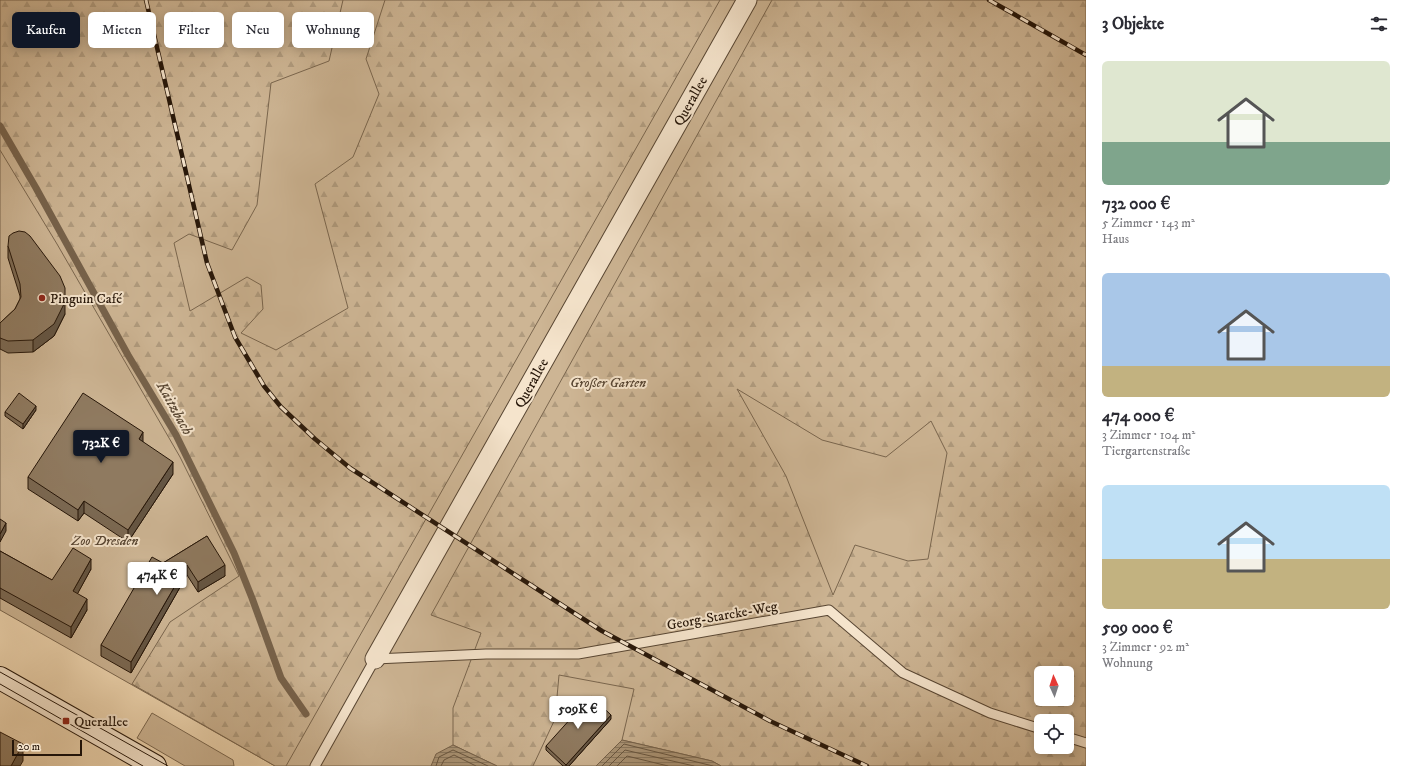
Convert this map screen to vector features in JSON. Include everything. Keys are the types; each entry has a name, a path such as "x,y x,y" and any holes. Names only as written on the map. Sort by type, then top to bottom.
{"main road":[{"path":"0,678 155,766"}],"street":[{"name":"Querallee","path":"376,659 747,0"}],"lane":[{"name":"Georg-Starcke-Weg","path":"376,659 486,654 578,654 829,610 903,673 990,713 1034,727"},
{"name":"Querallee","path":"315,766 376,659"},
{"path":"1074,739 1086,743"}],"green space":[{"name":"Großer Garten","path":"0,0 1086,0 1086,766 275,766 0,610"},
{"path":"0,0 343,0 340,12 292,12 292,48 332,48 329,61 271,83 257,205 232,250 189,234 174,243 190,311 247,277 261,285 263,309 241,333 276,350 348,308 315,184 353,157 379,94 366,59 370,48 374,48 374,34 385,0 720,0 286,766 275,766 132,684 170,622 239,576 180,457 57,244 0,150"},
{"path":"772,0 1086,0 1086,766 721,766 712,761 622,740 634,689 559,675 555,719 533,766 497,766 453,745 453,708 481,633 431,615","holes":["737,389 822,440 886,457 931,421 947,453 928,559 908,561 855,545 833,595 786,476"]},
{"path":"152,713 233,760 234,766 185,766 137,738"}],"water":[{"path":"622,740 712,761 721,766 596,766"},
{"path":"453,745 497,766 431,766 436,754"}],"building":[{"name":"Pinguin Café","path":"19,231 25,232 30,236 60,276 65,288 65,302 54,324 33,340 8,341 0,338 0,323 15,309 21,297 20,284 8,246 9,236"},
{"path":"19,393 36,406 23,424 5,412"},
{"path":"83,393 143,432 139,439 173,462 128,530 84,501 78,510 28,477"},
{"path":"0,519 6,523 0,534"},
{"path":"207,536 225,565 198,582 187,565 131,662 101,645 152,557 163,563"},
{"path":"73,548 91,559 73,591 87,599 71,627 0,588 0,551 52,580"},
{"path":"591,696 611,715 566,765 546,746"},
{"path":"0,732 23,744 11,766 0,766"}],"waterway":[{"name":"Kaitzbach","path":"0,126 128,355 176,435 234,553 281,678 306,714"}],"tram line":[{"path":"0,672 168,766"},
{"path":"0,684 143,766"}],"railway":[{"path":"146,0 207,263 235,337 264,386 281,407 315,439 350,468 602,631 770,721 867,766"},
{"path":"989,0 1086,55"}],"place":[{"name":"Pinguin Café","path":"42,298"},
{"name":"Querallee","path":"66,721"}],"park label":[{"name":"Zoo Dresden","path":"105,540"}]}
